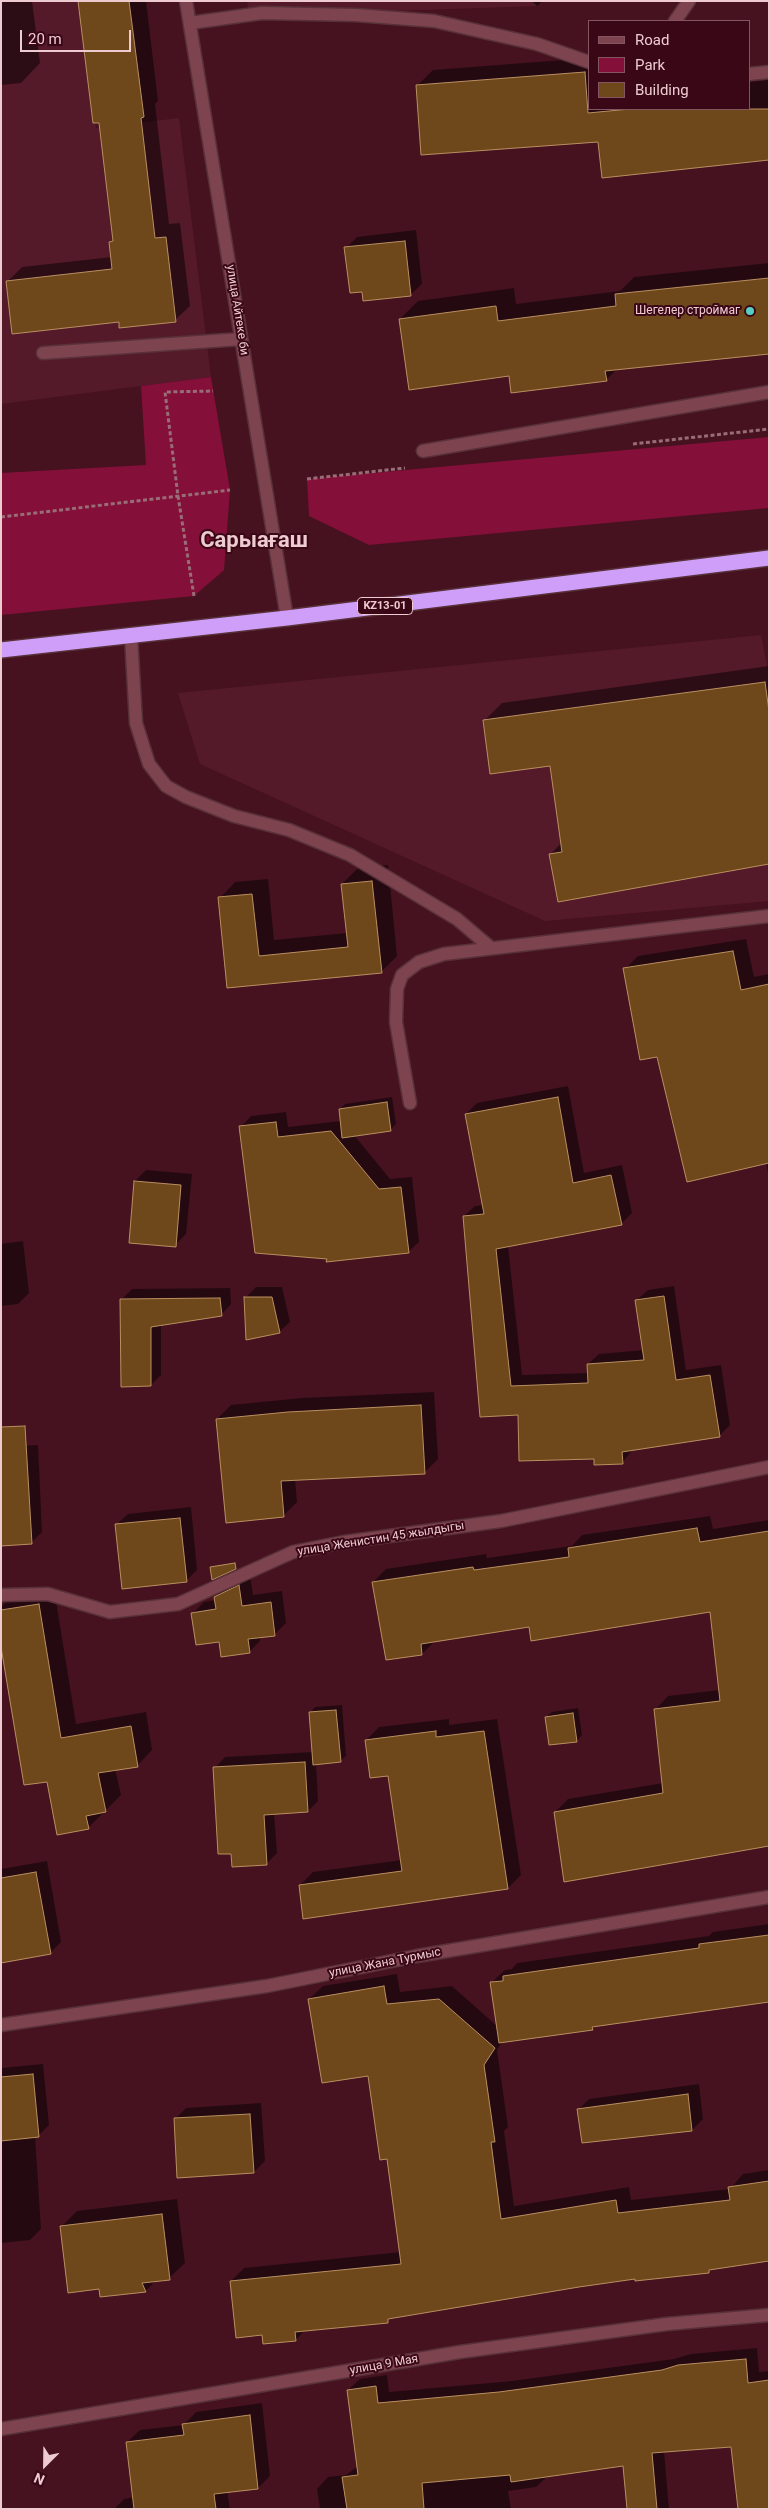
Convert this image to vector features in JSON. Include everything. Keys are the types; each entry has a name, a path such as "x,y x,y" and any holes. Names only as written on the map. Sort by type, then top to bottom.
{"highway":[{"name":"KZ13-01","path":"1,650 287,618 769,558"}],"street":[{"name":"улица Айтеке би","path":"186,1 287,618"},
{"path":"676,20 689,1"},
{"path":"190,23 262,13 356,15 434,21 537,44 588,62"},
{"path":"750,74 769,72"},
{"path":"43,353 241,339"},
{"path":"423,451 769,392"},
{"path":"130,636 136,723 148,764 166,786 186,797 234,816 289,830 350,855 457,919 491,948"},
{"path":"410,1103 396,1022 397,989 402,975 419,962 444,954 769,916"},
{"name":"улица Женистин 45 жылдыгы","path":"1,1595 48,1594 110,1612 178,1604 293,1552 344,1542 501,1521 769,1467"},
{"name":"улица Жана Турмыс","path":"1,2025 267,1986 417,1956 769,1897"},
{"name":"улица 9 Мая","path":"1,2429 460,2352 667,2324 769,2315"}],"path":[{"path":"194,596 178,496 165,392 213,392"},
{"path":"1,517 230,490"}],"shaded area":[{"path":"1,1 82,1 96,128 179,118 211,377 1,404"},
{"path":"247,1 536,1 537,6 249,16"},
{"path":"761,635 769,675 769,901 545,921 200,764 178,693"}],"green space":[{"path":"211,377 230,490 224,570 194,596 1,615 1,473 146,465 141,386"},
{"path":"769,437 769,508 369,545 309,516 307,479"}],"building":[{"path":"78,1 129,1 144,117 141,118 155,238 166,237 176,322 119,328 119,322 12,334 6,281 112,269 109,242 113,241 99,123 93,123"},
{"path":"585,72 588,113 620,110 769,109 769,160 602,178 598,142 421,155 416,85"},
{"path":"405,241 411,296 363,301 362,292 350,293 344,247"},
{"path":"769,278 769,354 605,371 607,381 511,393 509,376 409,390 399,319 496,306 498,321 616,306 615,294"},
{"path":"765,682 769,711 769,864 558,902 549,854 562,852 550,766 490,774 483,720"},
{"path":"372,881 382,973 227,988 218,897 252,894 259,956 348,947 341,884"},
{"path":"733,951 741,990 769,984 769,1163 687,1182 657,1057 640,1060 623,968"},
{"path":"558,1097 573,1183 611,1175 622,1225 496,1249 511,1386 588,1383 587,1364 644,1360 635,1300 664,1296 676,1380 710,1375 720,1437 622,1452 623,1464 594,1465 594,1459 519,1461 518,1415 480,1417 463,1216 484,1214 465,1114"},
{"path":"387,1102 391,1131 342,1138 339,1109"},
{"path":"276,1122 278,1137 331,1131 379,1189 401,1187 409,1253 326,1262 327,1259 255,1253 239,1126"},
{"path":"134,1181 181,1185 176,1247 129,1243"},
{"path":"244,1297 272,1297 280,1333 246,1340"},
{"path":"220,1298 222,1316 151,1327 151,1386 121,1387 120,1299"},
{"path":"421,1405 425,1474 281,1481 284,1517 226,1523 216,1419 288,1412"},
{"path":"25,1426 32,1544 1,1546 1,1427"},
{"path":"180,1518 187,1582 122,1589 115,1524"},
{"path":"697,1528 700,1542 769,1531 769,1846 564,1882 554,1812 663,1793 654,1709 720,1701 710,1612 531,1641 529,1627 421,1644 422,1655 386,1660 372,1582 473,1567 474,1570 569,1557 568,1548"},
{"path":"235,1563 236,1569 212,1580 210,1567"},
{"path":"239,1585 242,1606 271,1602 275,1636 248,1639 250,1653 221,1657 219,1642 196,1645 191,1613 216,1609 214,1597"},
{"path":"39,1604 61,1738 131,1726 138,1767 98,1773 106,1812 86,1816 89,1829 57,1835 47,1782 24,1785 1,1647 1,1610"},
{"path":"336,1710 341,1762 313,1765 309,1712"},
{"path":"573,1713 577,1742 549,1745 545,1717"},
{"path":"436,1731 436,1737 484,1731 508,1889 303,1919 299,1885 402,1871 388,1776 370,1778 365,1740"},
{"path":"305,1762 308,1812 264,1815 267,1865 232,1867 231,1854 218,1854 213,1767"},
{"path":"36,1872 51,1954 1,1963 1,1878"},
{"path":"769,1935 769,2002 592,2027 593,2030 499,2043 490,1982 503,1981 503,1976 699,1948 699,1944"},
{"path":"384,1986 387,2004 439,1999 495,2048 484,2065 495,2142 491,2142 501,2219 616,2200 618,2213 730,2200 728,2187 769,2181 769,2261 709,2270 709,2273 635,2281 635,2279 579,2287 388,2319 388,2323 295,2332 296,2341 263,2344 262,2335 236,2338 230,2281 401,2264 387,2159 380,2160 368,2076 322,2083 308,1999"},
{"path":"33,2074 39,2137 1,2141 1,2077"},
{"path":"688,2094 692,2131 582,2143 577,2109"},
{"path":"250,2114 254,2173 177,2178 174,2118"},
{"path":"162,2214 170,2280 142,2283 146,2292 100,2297 99,2289 68,2293 60,2226"},
{"path":"746,2359 748,2383 769,2380 769,2509 738,2509 731,2447 652,2453 657,2509 627,2509 623,2466 511,2482 510,2475 422,2483 424,2509 347,2509 342,2477 358,2475 347,2390 376,2386 378,2403 499,2392 662,2370 678,2365"},
{"path":"250,2415 258,2489 214,2494 216,2509 134,2509 126,2442 184,2435 182,2424"}],"place":[{"name":"Шегелер строймаг","path":"750,311"}],"district":[{"name":"Сарыағаш","path":"254,541"}]}
